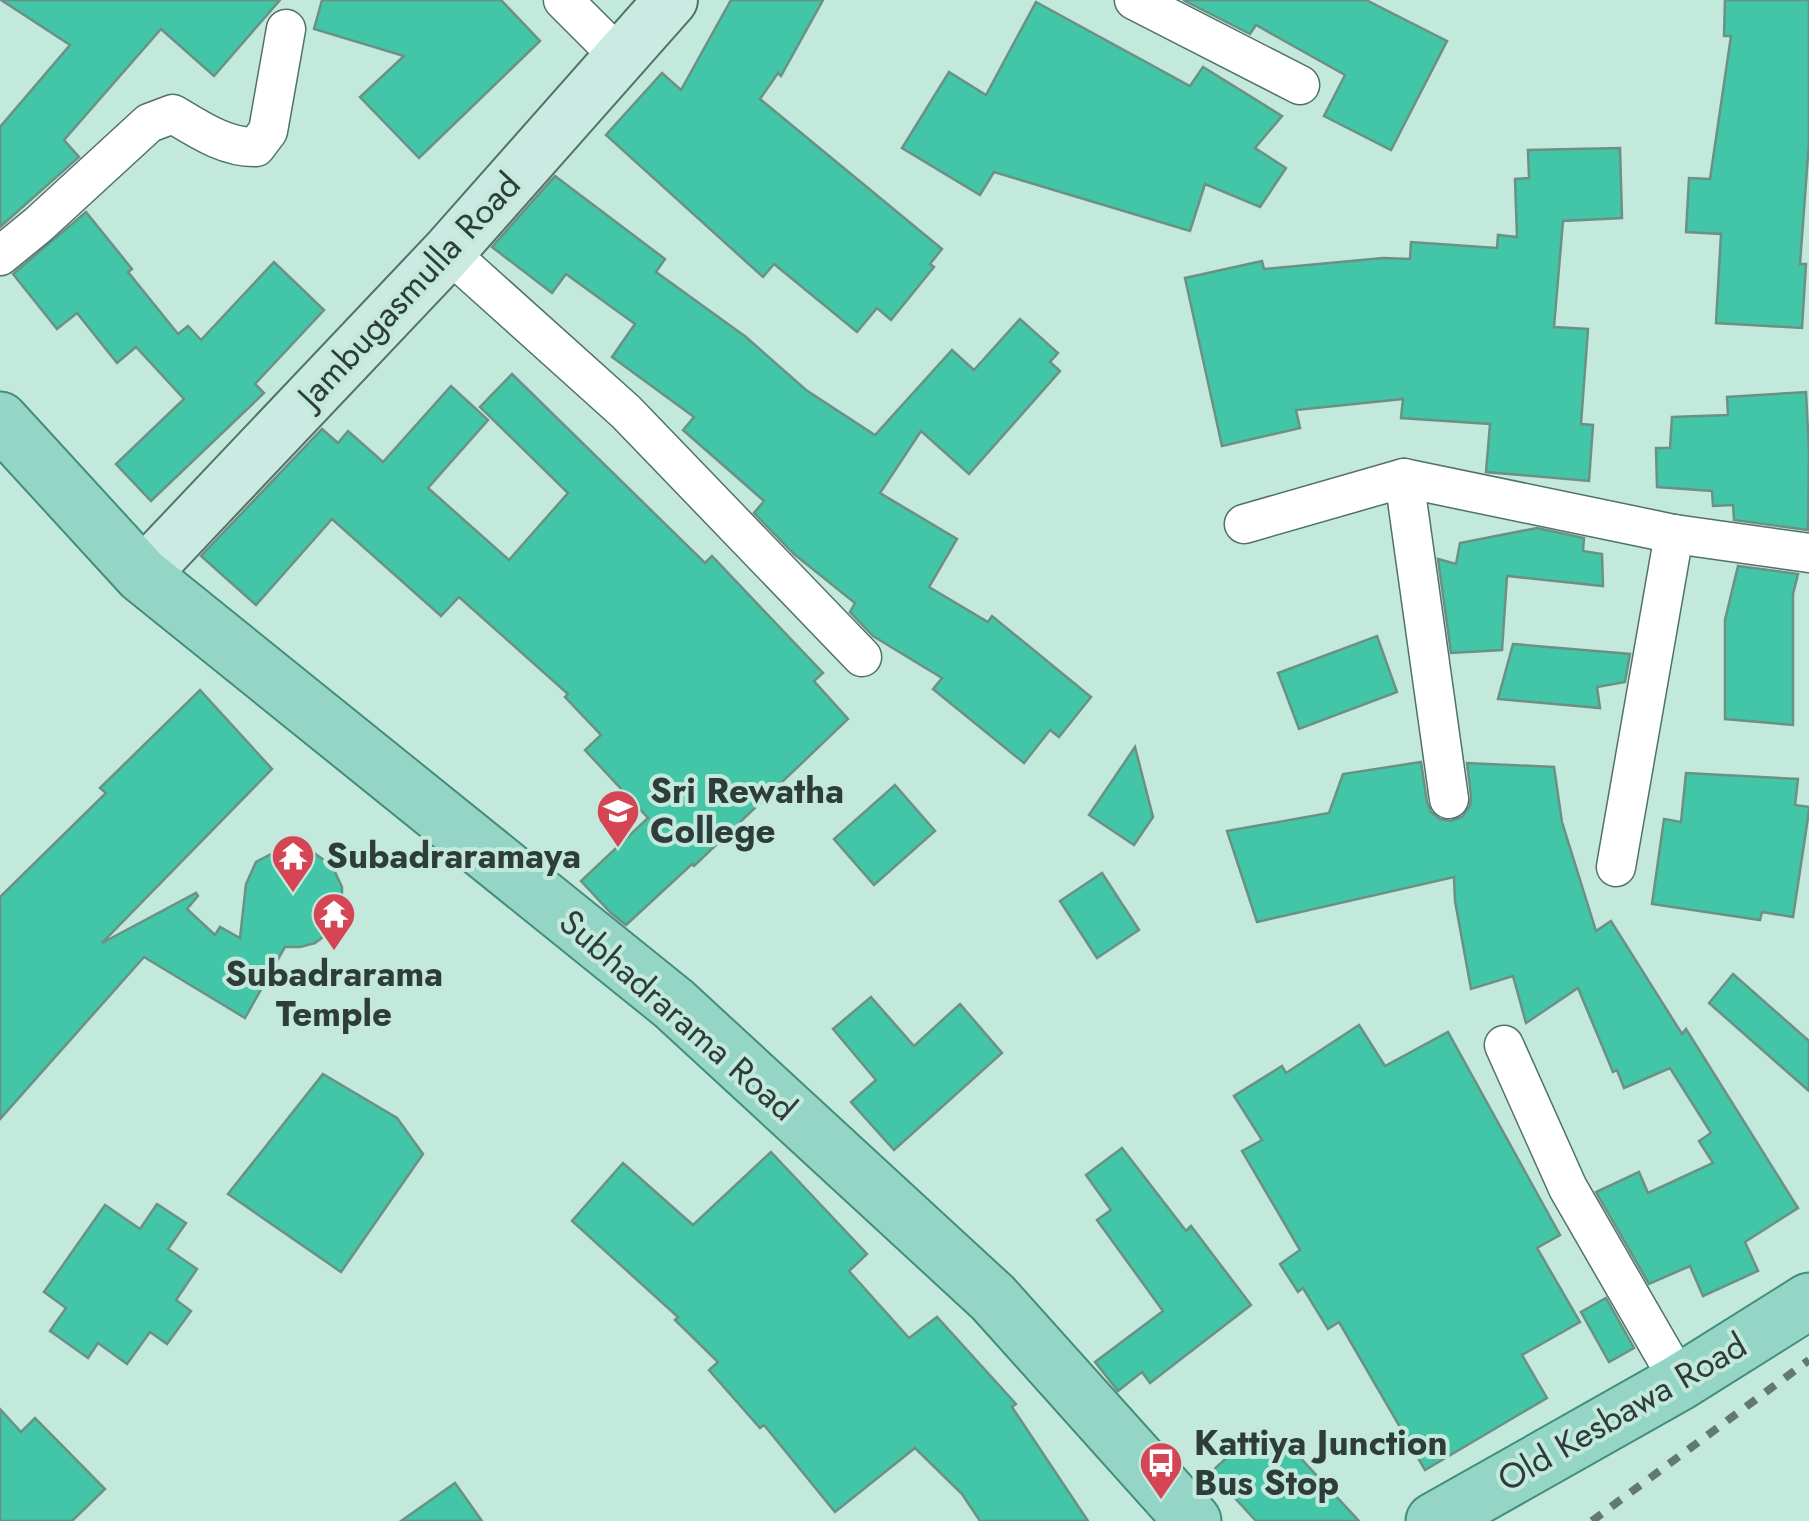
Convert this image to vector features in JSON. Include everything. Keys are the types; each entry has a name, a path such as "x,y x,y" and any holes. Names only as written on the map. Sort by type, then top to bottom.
{"main road":[{"name":"Subhadrarama Road","path":"0,420 142,575 674,1004 992,1298 1193,1521"},
{"name":"Old Kesbawa Road","path":"1434,1521 1680,1382 1809,1301"}],"street":[{"path":"564,0 619,56"},
{"name":"Jambugasmulla Road","path":"142,575 448,252 671,0"},
{"path":"1134,0 1300,85"},
{"path":"0,256 149,123 173,114 240,148 256,147 268,131 286,29"},
{"path":"448,252 626,412 862,657"},
{"path":"1404,478 1450,799"},
{"path":"1244,524 1404,478 1674,534 1809,553"},
{"path":"1616,866 1674,534"},
{"path":"1504,1045 1568,1188 1680,1382"}],"building":[{"path":"1,0 280,0 214,76 161,29 64,140 79,157 0,227 0,127 70,45"},
{"path":"322,0 501,0 540,41 419,158 360,97 404,56 314,29"},
{"path":"731,0 823,0 781,76 778,73 760,99 942,249 930,264 934,267 891,320 877,308 857,332 774,264 763,277 606,135 662,73 681,90"},
{"path":"1183,0 1366,0 1447,41 1391,150 1324,116 1345,75 1256,25 1250,34"},
{"path":"1725,0 1809,0 1809,142 1800,264 1806,264 1802,328 1716,323 1721,234 1686,232 1689,178 1710,179 1731,36 1724,36"},
{"path":"1036,2 1190,86 1203,67 1282,116 1255,148 1286,168 1260,207 1205,184 1190,231 994,172 980,195 902,148 949,72 986,95"},
{"path":"1620,148 1622,218 1563,221 1554,327 1588,329 1581,424 1593,425 1589,481 1486,472 1490,424 1401,418 1403,399 1296,410 1300,428 1222,446 1185,278 1262,261 1264,269 1410,259 1411,242 1497,248 1498,235 1517,237 1515,179 1529,178 1528,150"},
{"path":"555,176 665,259 656,272 746,337 806,390 875,435 952,350 974,370 1020,319 1058,353 1050,362 1060,371 969,474 921,431 880,493 957,539 929,587 988,622 992,616 1091,697 1059,737 1050,730 1024,763 933,689 942,678 873,636 850,612 855,603 794,554 754,513 764,501 683,430 694,417 612,357 635,324 566,274 552,293 492,247"},
{"path":"86,212 178,334 188,326 201,340 274,262 324,310 255,384 264,393 151,501 116,464 184,399 136,347 117,363 77,313 57,329 13,274"},
{"path":"512,374 705,563 712,556 823,673 814,681 848,719 694,866 626,925 581,881 648,818 585,750 601,735 565,697 568,694 459,597 441,616 332,519 256,605 201,556 322,429 338,443 348,431 383,462 451,386 488,420 428,488 509,560 568,493 480,407"},
{"path":"1806,392 1808,530 1734,520 1733,505 1713,506 1712,491 1657,487 1656,448 1670,448 1672,417 1728,415 1727,397"},
{"path":"1537,528 1584,538 1583,551 1602,554 1603,586 1507,576 1502,650 1451,653 1438,559 1456,564 1460,543"},
{"path":"1738,566 1798,574 1793,594 1793,725 1725,719 1725,620"},
{"path":"1377,636 1397,692 1299,729 1278,673"},
{"path":"1513,644 1630,654 1625,682 1597,687 1600,708 1498,699"},
{"path":"200,690 272,769 102,943 196,893 198,896 187,909 215,935 220,927 240,938 246,884 256,862 279,850 311,851 335,872 342,887 338,919 315,943 285,947 245,1018 144,957 0,1119 0,897 106,793 100,788"},
{"path":"1135,747 1153,817 1134,845 1089,815"},
{"path":"1421,762 1431,812 1451,821 1462,817 1470,806 1467,763 1554,767 1562,822 1596,931 1611,921 1682,1034 1686,1029 1798,1208 1745,1242 1758,1271 1703,1296 1690,1266 1649,1284 1596,1192 1639,1172 1648,1193 1713,1163 1699,1141 1711,1133 1670,1068 1624,1088 1617,1070 1613,1072 1578,988 1526,1023 1513,976 1471,989 1454,877 1257,922 1227,831 1329,813 1343,774"},
{"path":"1686,773 1798,779 1795,805 1809,807 1809,811 1793,917 1762,912 1760,920 1652,904 1664,819 1681,822"},
{"path":"895,785 935,831 874,885 834,839"},
{"path":"1102,873 1139,930 1097,958 1060,901"},
{"path":"1733,974 1809,1041 1809,1091 1709,1003"},
{"path":"871,997 914,1046 960,1004 1002,1053 894,1150 851,1102 876,1080 833,1029"},
{"path":"1359,1025 1385,1066 1448,1032 1560,1235 1537,1248 1580,1322 1522,1355 1547,1398 1425,1470 1339,1322 1328,1329 1303,1288 1298,1292 1280,1264 1300,1250 1242,1151 1262,1140 1234,1096 1282,1066 1286,1073"},
{"path":"323,1074 397,1118 423,1154 341,1272 228,1194"},
{"path":"1122,1148 1186,1231 1191,1226 1251,1305 1150,1383 1142,1372 1118,1391 1095,1362 1163,1311 1097,1220 1111,1210 1086,1175"},
{"path":"771,1152 867,1254 849,1271 909,1338 937,1317 1016,1404 1012,1407 1088,1521 980,1521 962,1494 915,1448 835,1512 764,1425 760,1428 709,1370 718,1362 675,1320 678,1317 572,1221 623,1163 693,1225"},
{"path":"157,1204 186,1223 168,1249 197,1269 176,1300 191,1311 167,1344 150,1332 127,1364 98,1343 88,1358 50,1331 66,1308 44,1292 105,1205 140,1229"},
{"path":"1606,1298 1634,1348 1609,1362 1581,1312"},
{"path":"0,1409 21,1432 35,1418 105,1489 72,1521 0,1521"},
{"path":"1257,1430 1273,1447 1282,1438 1359,1521 1256,1521 1211,1472"},
{"path":"455,1483 482,1521 401,1521"}],"railway":[{"path":"1592,1521 1809,1360"}],"place":[{"name":"Sri Rewatha College","path":"618,849"},
{"name":"Subadraramaya","path":"293,894"},
{"name":"Subadrarama Temple","path":"334,952"},
{"name":"Kattiya Junction Bus Stop","path":"1161,1501"}]}
